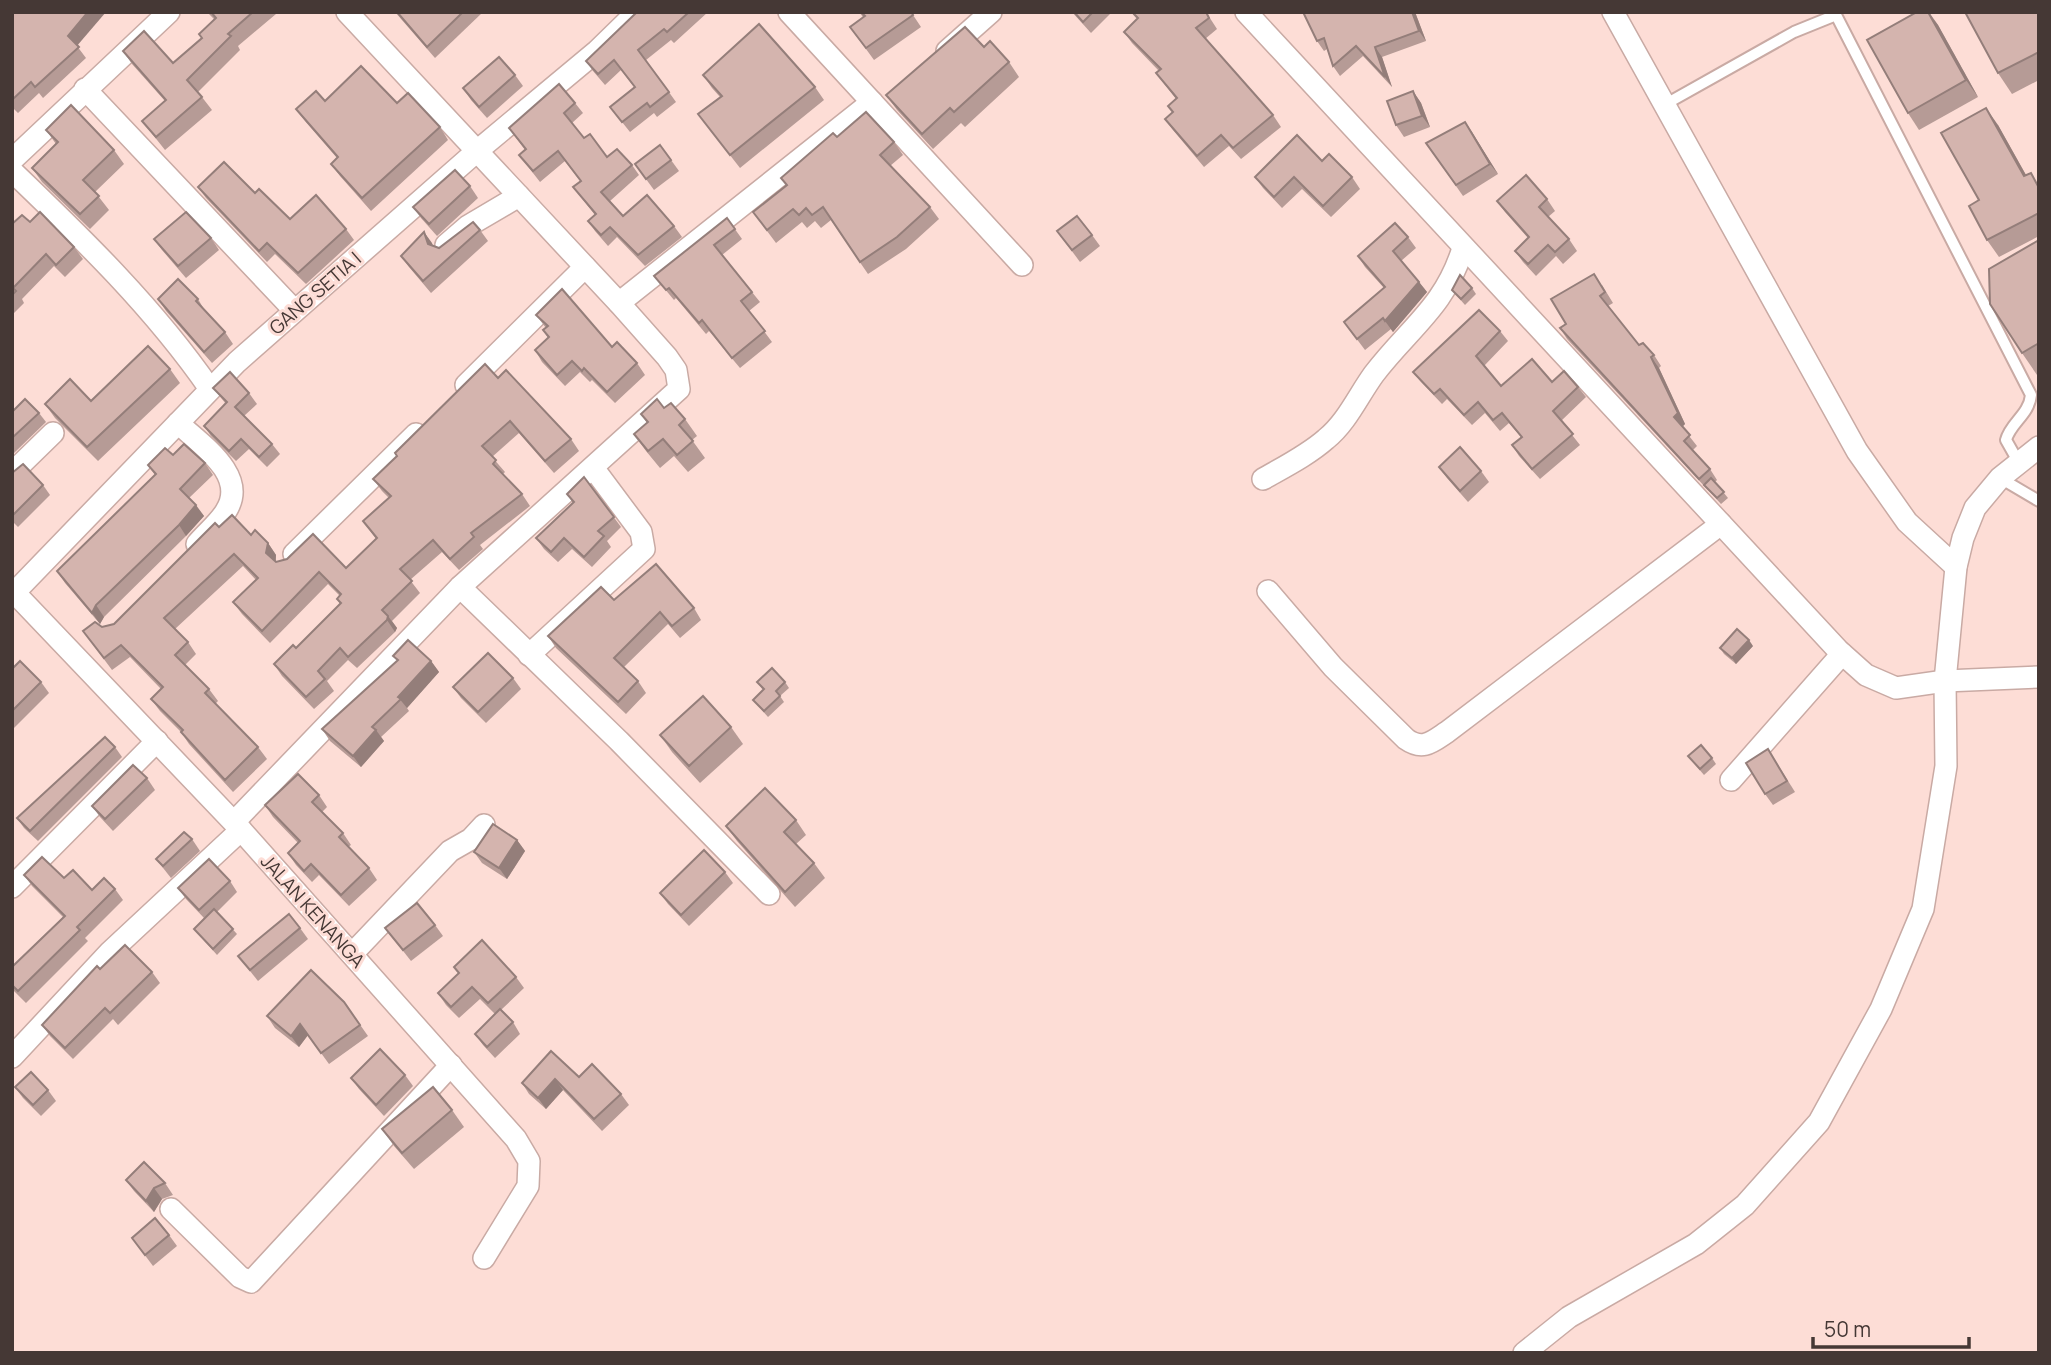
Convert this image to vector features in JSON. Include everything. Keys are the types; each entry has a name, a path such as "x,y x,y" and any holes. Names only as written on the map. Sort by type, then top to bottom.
{"street":[{"path":"12,160 169,12"},
{"path":"12,1058 110,952 238,826 460,587 594,469 679,389 676,370 667,357 347,12"},
{"name":"GANG SETIA I","path":"13,592 210,390 294,310 597,51 637,12"},
{"path":"789,12 1022,265"},
{"path":"929,67 991,12"},
{"path":"1246,12 1842,654 1866,675 1896,688 1945,681 2039,677"},
{"path":"1613,12 1857,451 1907,522 1956,567"},
{"path":"85,89 294,310"},
{"path":"619,303 875,105 898,92"},
{"path":"12,172 100,255 187,357 210,390"},
{"path":"444,246 468,226 519,196"},
{"path":"1262,479 1325,440 1338,428 1380,367 1436,306 1454,276 1463,248"},
{"path":"446,404 586,267"},
{"path":"178,423 226,470 233,485 227,510 186,554"},
{"path":"288,561 426,424"},
{"path":"12,473 53,433"},
{"path":"1524,1353 1569,1317 1696,1244 1745,1205 1819,1122 1881,1009 1923,909 1946,766 1945,681 1956,567 1963,538 1975,508 2000,478 2039,447"},
{"path":"529,654 644,549 640,532 594,469"},
{"path":"1268,591 1333,667 1406,739 1423,746 1447,732 1721,524"},
{"path":"460,587 769,894"},
{"name":"JALAN KENANGA","path":"13,592 238,826 516,1139 529,1161 527,1186 484,1258"},
{"path":"1731,780 1842,654"},
{"path":"12,887 157,741"},
{"path":"352,954 450,851 471,839 484,825"},
{"path":"171,1209 240,1277 251,1282 451,1065"}],"lane":[{"path":"1664,105 1754,54 1837,13 2031,395 2025,414 2006,440 2019,463"},
{"path":"1977,288 1989,282"},
{"path":"2000,478 2039,501"}],"building":[{"path":"12,12 88,12 68,36 79,47 35,87 31,82 12,100"},
{"path":"211,12 253,12 228,34 231,36 187,80 202,97 156,137 142,121 166,100 123,51 144,31 173,63 202,38 199,34 216,18"},
{"path":"397,12 463,12 427,47"},
{"path":"637,12 689,12 667,32 664,29 638,50 669,92 650,107 647,103 622,122 610,107 635,87 614,60 598,74 586,61"},
{"path":"861,12 911,12 913,15 866,48 850,27 865,16"},
{"path":"1074,12 1093,12 1083,22"},
{"path":"1132,12 1206,12 1209,18 1196,28 1273,115 1233,148 1221,135 1197,156 1165,119 1173,112 1168,106 1177,98 1156,73 1161,69 1124,32 1138,18"},
{"path":"1303,12 1412,12 1419,31 1375,47 1385,77 1356,46 1333,66 1324,38 1317,41"},
{"path":"1917,12 1928,12 1966,80 1908,113 1867,40"},
{"path":"1965,12 2039,12 2039,52 1998,73"},
{"path":"759,24 815,87 730,155 698,114 722,96 703,75"},
{"path":"965,27 984,47 990,41 1009,62 954,112 950,108 922,134 886,95"},
{"path":"499,57 515,75 479,107 463,88"},
{"path":"361,66 397,103 408,93 440,127 362,198 331,164 338,157 296,109 316,91 325,101"},
{"path":"559,84 575,103 564,113 584,138 590,134 607,157 617,149 632,165 601,192 623,216 647,195 674,226 638,255 610,227 601,235 588,221 596,214 573,187 581,181 558,151 533,171 519,155 526,149 509,128"},
{"path":"1413,91 1422,116 1396,125 1387,101"},
{"path":"71,105 114,150 83,180 99,196 80,214 32,168 58,142 46,130"},
{"path":"1986,108 2024,176 2031,173 2039,188 2039,213 1987,240 1969,206 1979,200 1941,133"},
{"path":"866,112 894,142 880,155 930,207 897,237 860,262 823,207 812,215 806,208 799,215 793,209 767,230 753,212 787,185 781,178 833,133 837,137"},
{"path":"1465,122 1490,164 1456,185 1426,143"},
{"path":"1297,135 1322,161 1329,154 1352,177 1323,206 1294,177 1274,197 1255,177"},
{"path":"660,145 671,160 646,179 635,164"},
{"path":"224,162 255,193 259,189 290,219 316,195 346,229 298,273 267,243 259,251 198,187"},
{"path":"455,170 470,186 429,224 413,207"},
{"path":"1526,175 1547,199 1539,207 1569,239 1555,252 1548,245 1528,264 1515,251 1529,237 1497,201"},
{"path":"40,212 74,247 56,265 46,254 13,288 16,291 12,295 12,224 22,215 30,222"},
{"path":"186,212 211,238 178,266 154,239"},
{"path":"1077,216 1092,235 1072,250 1057,231"},
{"path":"727,218 735,229 714,245 752,292 741,301 765,331 732,358 702,320 699,323 669,288 666,290 654,276"},
{"path":"473,222 480,230 423,281 401,256 424,232 428,244 439,248"},
{"path":"1395,223 1408,237 1393,251 1419,282 1385,321 1383,318 1357,339 1344,322 1385,287 1358,256"},
{"path":"2039,240 2039,343 2022,353 1990,304 1989,269"},
{"path":"1594,274 1605,292 1600,296 1639,345 1643,343 1654,355 1651,357 1678,413 1674,417 1690,435 1684,441 1710,469 1699,479 1560,328 1566,324 1551,299"},
{"path":"1460,275 1472,288 1461,299 1452,290"},
{"path":"178,279 225,332 204,352 158,299"},
{"path":"562,289 612,347 617,342 637,363 607,392 584,368 582,371 572,361 557,375 535,350 549,337 543,330 548,326 536,315"},
{"path":"1479,310 1500,331 1476,356 1501,386 1532,359 1552,382 1564,371 1578,387 1553,411 1573,434 1532,469 1512,445 1522,437 1502,413 1493,420 1478,402 1464,415 1440,389 1434,394 1413,372"},
{"path":"148,346 170,369 87,447 45,404 70,379 91,401"},
{"path":"485,364 498,378 506,370 571,439 545,461 510,421 482,446 496,460 493,464 522,494 471,533 474,537 450,559 433,540 400,569 412,581 382,610 388,616 387,620 348,657 340,648 318,671 325,679 306,697 274,664 293,645 296,648 341,603 337,599 341,594 319,572 262,631 233,602 258,578 234,554 164,618 188,642 175,655 209,689 205,693 258,747 225,780 181,732 183,730 151,699 163,687 121,645 104,658 83,631 95,622 102,627 114,624 215,523 219,527 232,515 251,535 255,530 268,543 266,553 276,562 287,559 313,534 346,568 377,538 363,521 391,496 373,479 397,456 395,453"},
{"path":"230,372 249,393 235,407 272,444 259,457 241,439 229,451 204,426 227,402 213,388"},
{"path":"25,399 39,413 12,438 12,412"},
{"path":"657,399 664,408 671,403 685,419 679,425 693,441 677,455 663,439 648,451 634,434 648,422 641,414"},
{"path":"184,444 205,463 180,489 196,505 179,525 96,605 92,613 57,571 156,474 148,465 165,448 173,455"},
{"path":"1460,447 1481,471 1460,491 1439,467"},
{"path":"23,464 43,485 12,516 12,473"},
{"path":"584,477 614,517 598,531 604,536 584,557 564,538 551,552 536,538 574,502 567,494"},
{"path":"1711,478 1724,492 1717,498 1704,485"},
{"path":"656,564 694,608 672,626 660,612 614,658 638,681 618,702 548,636 601,587 614,600"},
{"path":"1737,629 1749,640 1732,658 1720,648"},
{"path":"408,640 431,661 398,697 401,699 372,727 376,730 353,756 322,729 398,660 393,656"},
{"path":"488,653 513,678 478,712 453,687"},
{"path":"20,661 41,682 12,711 12,669"},
{"path":"772,668 785,682 776,691 780,696 764,711 753,700 764,689 757,682"},
{"path":"703,696 731,727 689,766 660,735"},
{"path":"105,737 115,747 30,831 17,818"},
{"path":"1701,745 1712,758 1700,769 1688,756"},
{"path":"1768,749 1787,781 1765,794 1746,763"},
{"path":"133,765 147,778 105,819 92,806"},
{"path":"298,774 319,795 312,802 343,833 339,837 369,868 341,895 311,864 304,871 288,853 300,841 265,805"},
{"path":"765,788 796,820 784,832 814,863 785,892 726,826"},
{"path":"493,824 517,840 499,868 474,852"},
{"path":"184,832 192,839 163,866 156,859"},
{"path":"704,850 725,872 681,915 660,893"},
{"path":"42,857 64,878 73,870 92,890 104,878 115,889 77,927 80,930 18,991 12,985 12,967 65,916 24,875"},
{"path":"209,859 230,881 199,910 178,888"},
{"path":"417,903 435,925 403,950 385,928"},
{"path":"214,909 233,929 213,949 194,929"},
{"path":"289,914 300,928 250,970 238,956"},
{"path":"482,940 516,977 488,1003 472,987 451,1007 438,993 459,973 454,967"},
{"path":"125,945 152,972 110,1013 105,1008 65,1048 42,1025 97,966 100,969"},
{"path":"311,970 344,1002 360,1025 321,1053 300,1024 291,1036 267,1016"},
{"path":"500,1009 513,1022 487,1047 475,1034"},
{"path":"380,1049 405,1075 376,1105 351,1078"},
{"path":"551,1051 579,1077 592,1064 621,1094 594,1119 555,1079 538,1098 522,1083"},
{"path":"31,1072 48,1090 33,1105 15,1087"},
{"path":"433,1087 452,1110 402,1153 382,1129"},
{"path":"144,1162 165,1183 154,1188 146,1201 126,1180"},
{"path":"155,1218 169,1235 145,1255 132,1238"}]}
